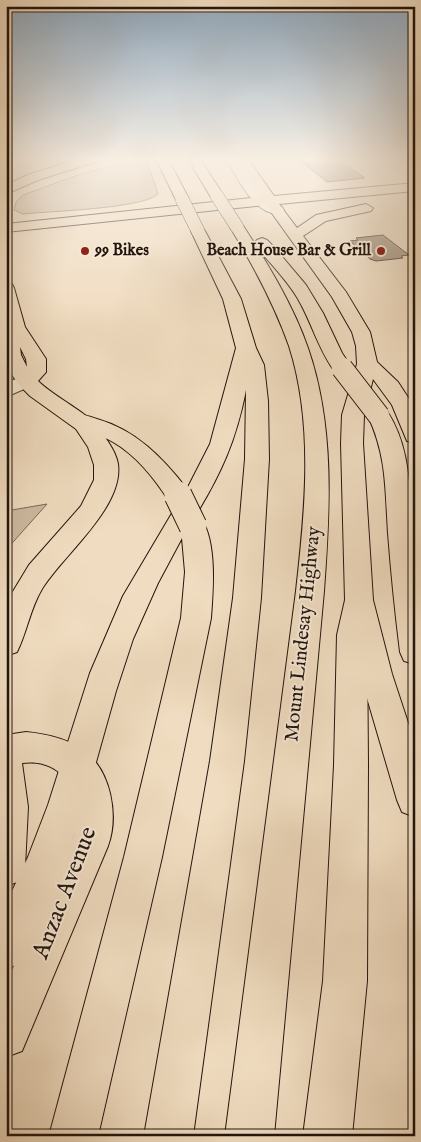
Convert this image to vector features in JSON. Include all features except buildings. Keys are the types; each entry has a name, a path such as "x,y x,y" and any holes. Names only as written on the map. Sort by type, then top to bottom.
{"main road":[{"path":"6,228 179,212"},
{"path":"168,1136 214,853 246,598 257,459 257,401 254,365 246,348 232,299 189,212"},
{"path":"6,239 207,212"},
{"name":"Mount Lindesay Highway","path":"228,212 275,289 295,336 310,392 317,479 303,645 249,1136"},
{"path":"276,212 351,313 365,346 367,364 353,415 352,443 359,600 376,674 415,800"},
{"path":"295,236 321,218 346,212"},
{"path":"237,227 251,231 287,272 309,303 328,349 379,416 391,441 396,462 400,520 415,652"},
{"path":"6,288 16,327 10,345 17,369 26,381 48,401 79,420 111,431 131,444 165,475 185,510 198,547 200,590 196,618 143,857 73,1136"},
{"path":"6,948 21,920 62,814 112,654 130,612 148,574 201,488 218,455 232,413 237,376 246,348"},
{"path":"367,364 381,373 393,390 406,411 415,436"},
{"path":"6,644 15,615 30,584 53,553 86,516 99,497 105,483 106,467 103,454 79,420"},
{"path":"327,1136 345,980 351,765 352,634 359,600"},
{"name":"Anzac Avenue","path":"6,750 21,747 58,752 77,766 87,782 95,813 94,830 70,891 6,1035"},
{"path":"6,767 10,807 6,867"}],"street":[{"path":"6,390 26,381"}],"shaded area":[{"path":"19,212 44,212 23,214"},
{"path":"47,504 6,550 6,511"}],"place":[{"name":"99 Bikes","path":"85,251"},
{"name":"Beach House Bar & Grill","path":"381,251"}]}
